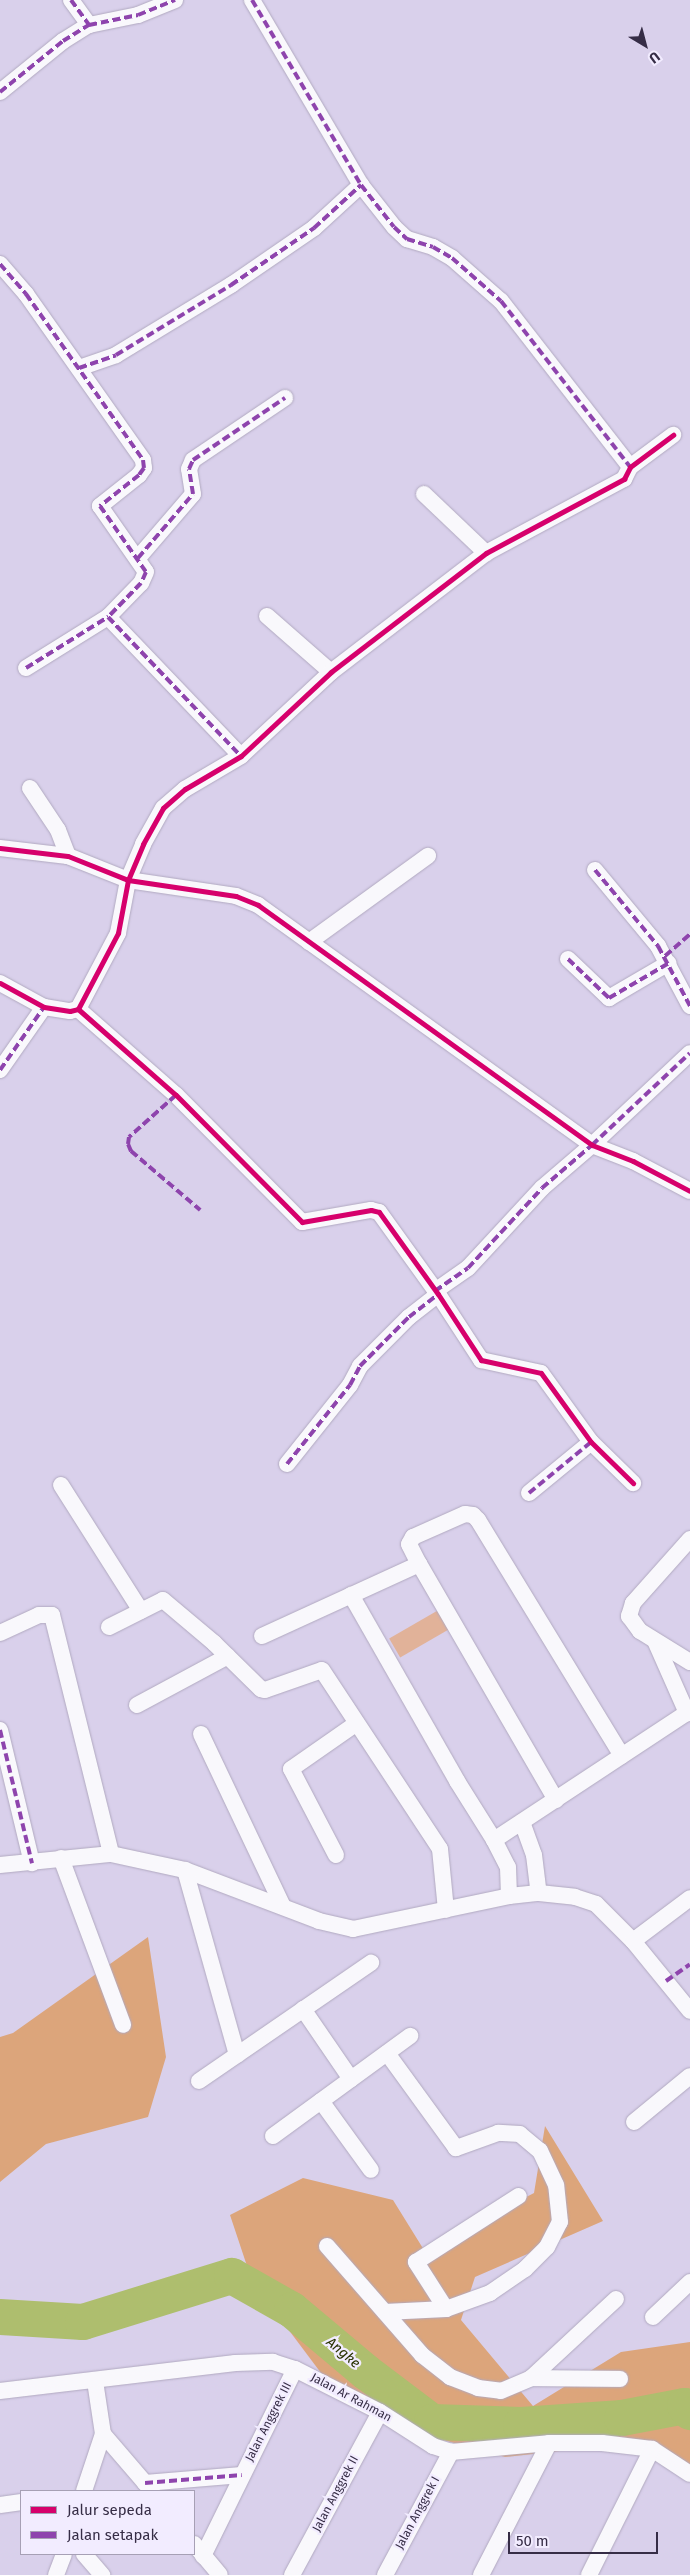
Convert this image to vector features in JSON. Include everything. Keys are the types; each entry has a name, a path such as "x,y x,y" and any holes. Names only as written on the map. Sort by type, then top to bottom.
{"street":[{"path":"72,0 89,25"},
{"path":"0,92 63,41 89,25 138,15 176,0"},
{"path":"252,0 361,184 407,240 433,247 452,258 501,301 630,467"},
{"path":"79,368 116,355 231,285 314,228 361,184"},
{"path":"0,264 79,368 143,460 144,468 100,506 138,558 146,577 108,617 26,668"},
{"path":"138,558 193,494 189,469 193,460 285,398"},
{"path":"0,983 44,1007 70,1012 78,1009 118,933 128,880 143,844 163,808 185,789 241,756 331,672 486,553 624,479 630,467 674,435"},
{"path":"424,494 486,553"},
{"path":"267,616 331,672"},
{"path":"108,617 241,756"},
{"path":"30,788 58,830 68,856"},
{"path":"0,848 68,856 128,880 236,896 258,906 592,1145 633,1161 690,1191"},
{"path":"309,942 428,856"},
{"path":"595,870 658,946 669,963 690,1006"},
{"path":"568,959 609,998 669,963"},
{"path":"0,1070 44,1007"},
{"path":"78,1009 176,1095 297,1218 308,1223 371,1210 379,1212 437,1292 481,1360 541,1373 591,1442 634,1483"},
{"path":"287,1464 350,1385 360,1366 409,1317 468,1268 542,1188 592,1145 690,1053"},
{"path":"529,1493 591,1442"},
{"path":"61,1485 141,1611"},
{"path":"556,1800 419,1564 409,1544 413,1537 465,1514 473,1515 622,1756"},
{"path":"690,1539 629,1609 632,1622 656,1643 690,1662"},
{"path":"262,1636 419,1564"},
{"path":"351,1595 452,1773 494,1840 508,1867 509,1896"},
{"path":"109,1627 163,1600 228,1656 257,1687 265,1690 322,1670 440,1849 446,1910"},
{"path":"0,1633 40,1615 52,1615 111,1854"},
{"path":"494,1840 689,1712 656,1643"},
{"path":"137,1705 228,1656"},
{"path":"336,1855 292,1769 357,1723"},
{"path":"0,1730 32,1863"},
{"path":"201,1734 283,1907"},
{"path":"522,1822 534,1856 539,1893"},
{"path":"0,1865 111,1854 185,1870 283,1907 353,1929 509,1896 539,1893 567,1895 596,1904 633,1941 690,2011"},
{"path":"61,1858 123,2025"},
{"path":"185,1870 237,2055"},
{"path":"633,1941 690,1898"},
{"path":"198,2081 371,1962"},
{"path":"303,2009 351,2079"},
{"path":"273,2136 410,2036"},
{"path":"385,2312 446,2309 490,2293 525,2270 547,2247 560,2222 556,2185 540,2151 520,2134 498,2133 456,2148 387,2053"},
{"path":"634,2122 690,2076"},
{"path":"321,2101 371,2170"},
{"path":"446,2309 416,2262 519,2196"},
{"path":"327,2246 422,2355 450,2378 478,2388 501,2391 531,2378 616,2299"},
{"path":"653,2317 690,2282"},
{"name":"Jalan Ar Rahman","path":"0,2391 255,2362 295,2369 380,2412 433,2446 451,2452 549,2443 602,2443 652,2449 690,2474"},
{"name":"Jalan Anggrek III","path":"199,2550 242,2475 295,2369"},
{"path":"531,2378 620,2379"},
{"path":"84,2490 103,2434 95,2381"},
{"name":"Jalan Anggrek II","path":"292,2575 380,2412"},
{"path":"103,2434 148,2487"},
{"path":"481,2575 549,2443"},
{"path":"589,2575 652,2449"},
{"name":"Jalan Anggrek I","path":"385,2575 451,2452"},
{"name":"Jalan Anggrek III","path":"148,2487 242,2475"},
{"path":"0,2505 20,2502"},
{"path":"199,2550 220,2575"},
{"path":"56,2575 64,2555"},
{"path":"85,2555 102,2575"}],"shaded area":[{"path":"442,1608 453,1627 400,1658 389,1638"},
{"path":"148,1937 166,2057 148,2117 46,2144 0,2182 0,2037 13,2033"},
{"path":"545,2126 603,2221 475,2277 461,2320 533,2406 621,2352 690,2342 690,2472 664,2453 587,2448 505,2457 436,2438 324,2377 252,2281 230,2215 303,2178 393,2200 424,2250 534,2193"}],"waterway":[{"name":"Angke","path":"0,2317 83,2322 232,2276 292,2310 366,2372 432,2422 521,2425 622,2418 685,2406 690,2412"}],"marked path":[{"path":"71,0 89,25"},
{"path":"0,92 63,41 89,25 138,15 175,0"},
{"path":"252,0 361,185 394,227 407,239 433,247 452,258 501,301 630,467"},
{"path":"79,368 116,355 231,285 314,228 361,185"},
{"path":"0,264 26,294 143,460 144,468 139,475 100,506 146,572 141,583 108,617 241,756"},
{"path":"138,558 193,494 189,469 193,460 285,398"},
{"path":"26,668 108,617"},
{"path":"595,870 658,946 690,1006"},
{"path":"665,956 690,934"},
{"path":"568,959 609,998 669,963"},
{"path":"0,1070 44,1007"},
{"path":"435,1291 468,1268 542,1188 592,1145 690,1053"},
{"path":"176,1095 129,1137 128,1144 131,1151 200,1210"},
{"path":"287,1464 350,1385 360,1366 409,1317 438,1294"},
{"path":"529,1493 591,1442"},
{"path":"0,1730 32,1863"},
{"path":"666,1981 690,1964"},
{"path":"145,2483 242,2475"}],"cycle path":[{"path":"0,983 44,1007 70,1011 78,1009 118,933 128,880 143,844 163,808 185,789 241,756 331,672 486,553 624,479 630,467 673,435"},
{"path":"0,848 68,856 128,880 236,896 258,905 592,1145 633,1161 690,1191"},
{"path":"78,1009 176,1095 302,1222 371,1210 379,1212 438,1294 481,1360 541,1373 591,1442 633,1483"}]}
